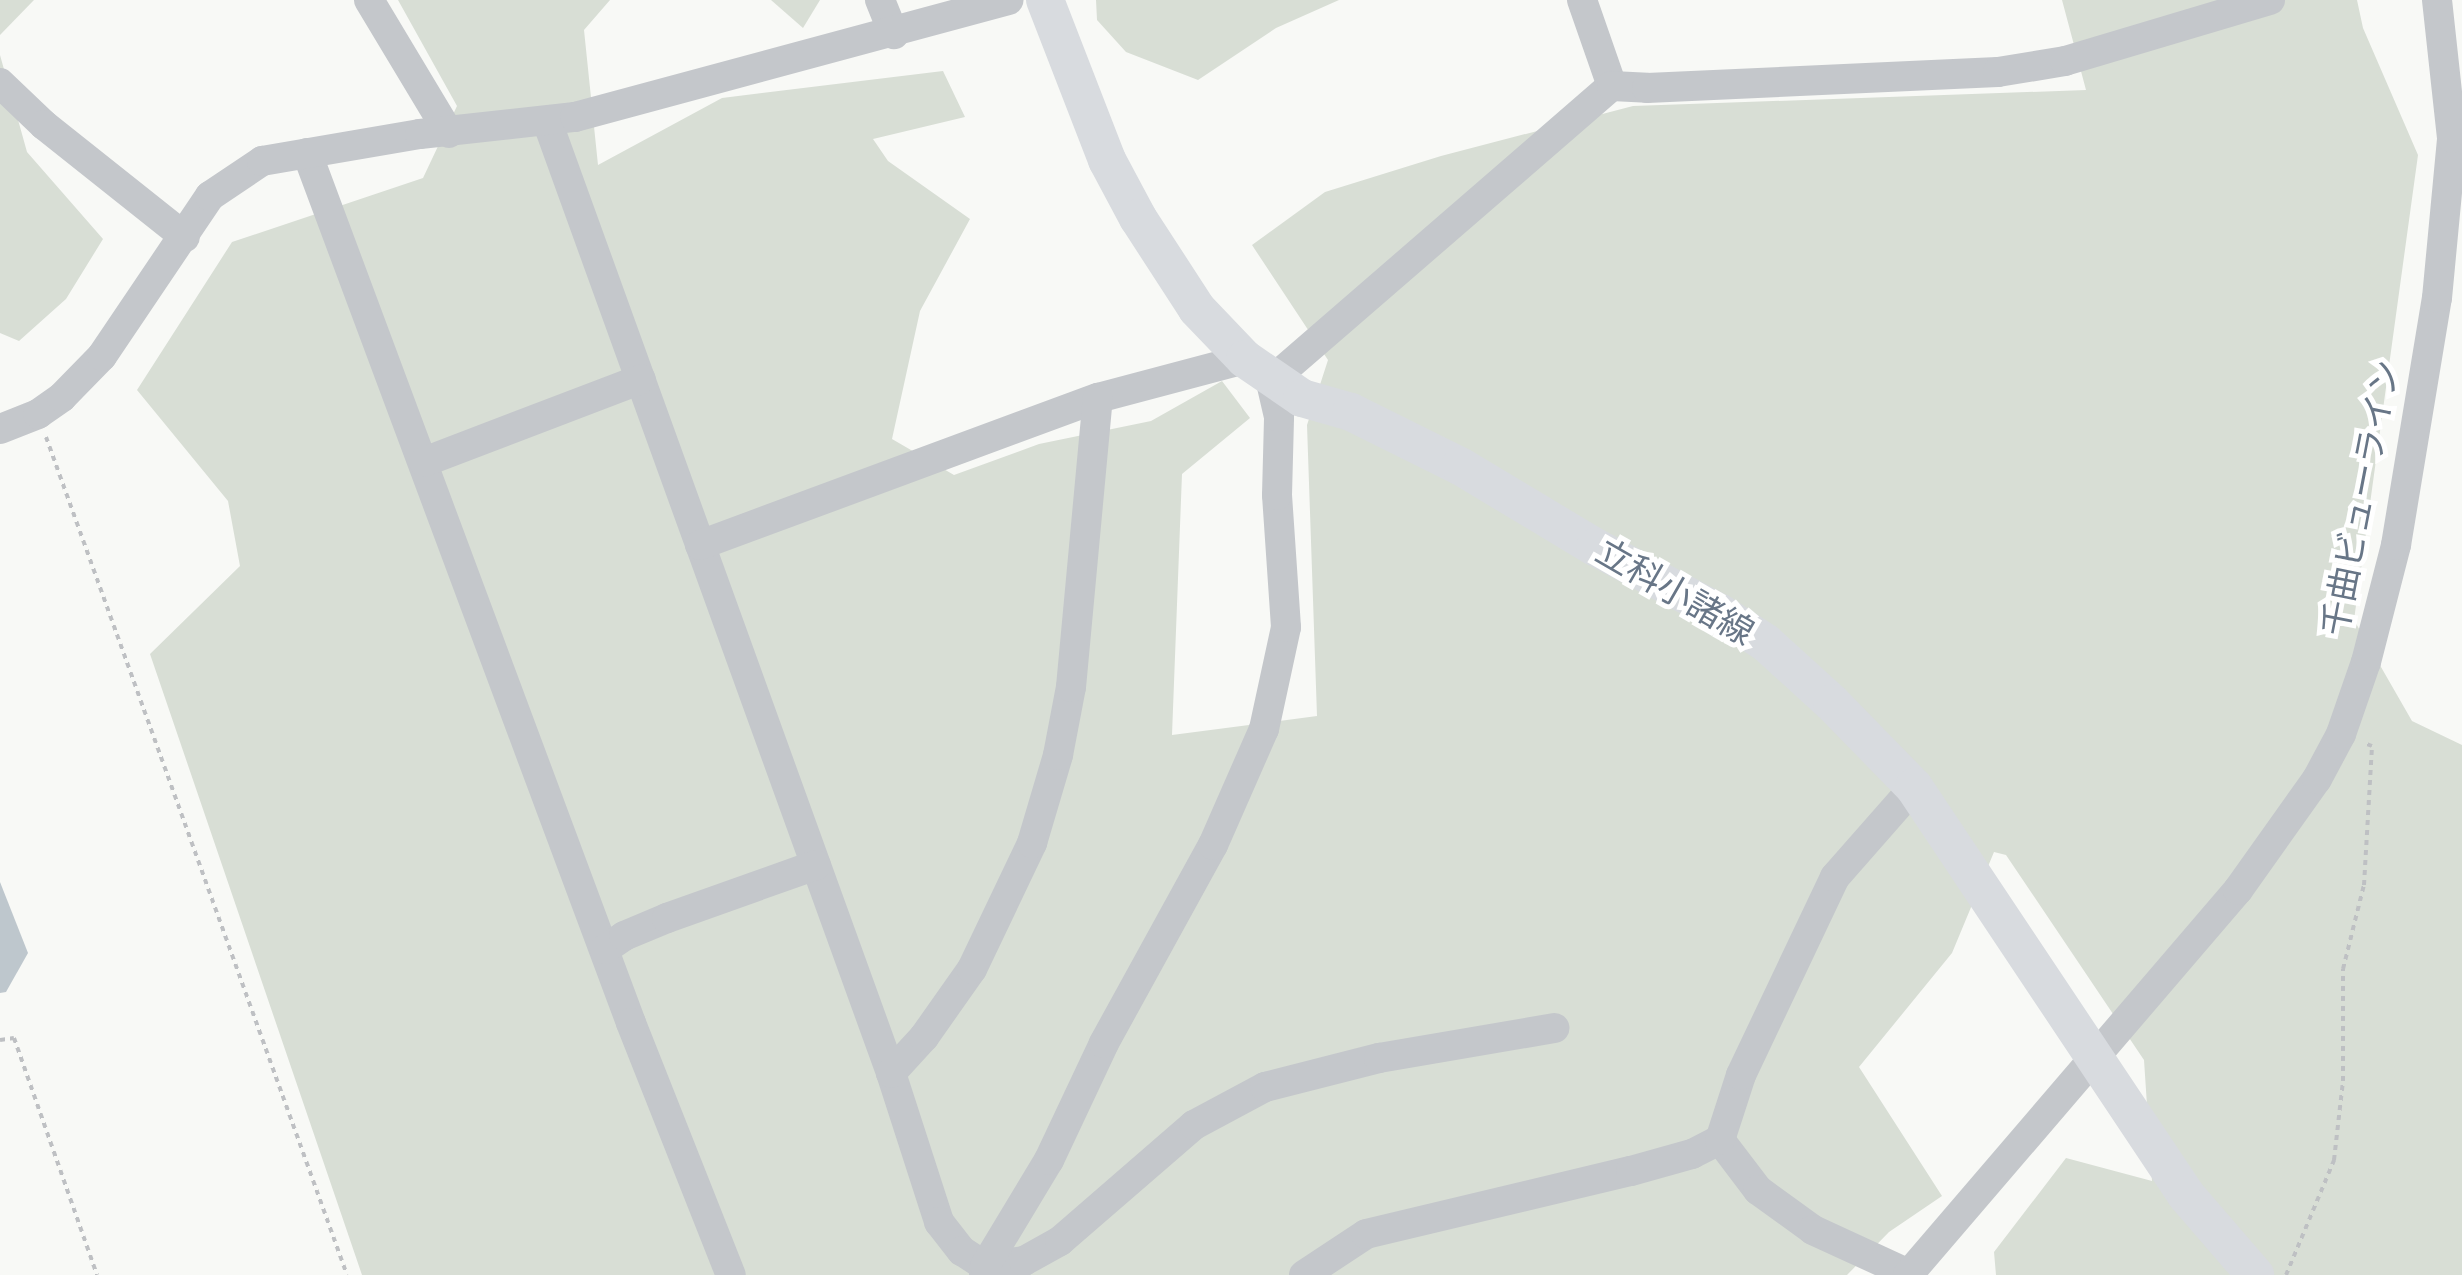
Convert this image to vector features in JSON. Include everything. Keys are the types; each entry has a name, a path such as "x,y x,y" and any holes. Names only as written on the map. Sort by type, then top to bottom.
{"main road":[{"name":"立科小諸線","path":"1045,0 1106,160 1196,309 1258,370 1302,398 1350,412 1460,466 1595,546 1720,613 1779,655 1914,787 2186,1195 2255,1275"}],"street":[{"path":"368,0 449,132"},
{"path":"880,0 894,34"},
{"path":"0,430 38,414 102,356 210,196 262,161 547,121 894,34 1008,0"},
{"path":"1582,0 1612,86"},
{"path":"700,545 1098,398 1258,370 1612,86 1647,88 1998,72 2065,61 2270,0"},
{"name":"千曲ビューライン","path":"1909,1275 2238,890 2317,779 2341,734 2366,662 2396,545 2437,298 2452,138 2437,0"},
{"path":"0,83 44,126 185,237"},
{"path":"547,121 892,1073 939,1222 962,1251 985,1270"},
{"path":"307,153 605,949 732,1275"},
{"path":"985,1270 1049,1160 1104,1042 1213,845 1264,729 1286,627 1277,495 1279,417 1258,370"},
{"path":"424,462 640,379"},
{"path":"892,1073 924,1038 972,969 1037,826 1058,755 1071,686 1098,398"},
{"path":"1304,1275 1366,1234 1646,1167 1692,1154 1720,1140 1740,1075 1835,877 1914,787"},
{"path":"605,949 624,936 667,918 816,865"},
{"path":"985,1270 1024,1261 1060,1241 1194,1125 1265,1087 1379,1058 1554,1028"},
{"path":"1720,1140 1758,1190 1814,1230 1909,1275"}],"path":[{"path":"38,414 346,1275"},
{"path":"2286,1275 2334,1160 2344,1081 2343,969 2364,885 2372,746 2341,734"},
{"path":"0,1040 14,1038 97,1275"}],"shaded area":[{"path":"0,0 34,0 0,35"},
{"path":"398,0 610,0 584,30 598,165 722,98 943,71 965,117 873,139 888,161 970,219 920,311 892,439 954,475 1039,444 1151,421 1222,381 1250,418 1182,474 1172,735 1317,716 1307,425 1328,360 1252,245 1325,192 1441,156 1633,106 2086,90 2062,0 2357,0 2363,28 2418,155 2354,620 2412,721 2462,745 2462,1275 1996,1275 1994,1252 2066,1158 2152,1181 2144,1060 2006,855 1994,852 1952,953 1859,1067 1942,1196 1889,1232 1847,1275 362,1275 150,654 240,566 228,501 137,390 232,242 423,178 457,106"},
{"path":"771,0 820,0 803,28"},
{"path":"1096,0 1339,0 1276,28 1198,80 1126,52 1097,20"},
{"path":"0,55 27,152 103,239 66,299 19,341 0,333"},
{"path":"0,882 28,953 6,992 0,993"}]}
